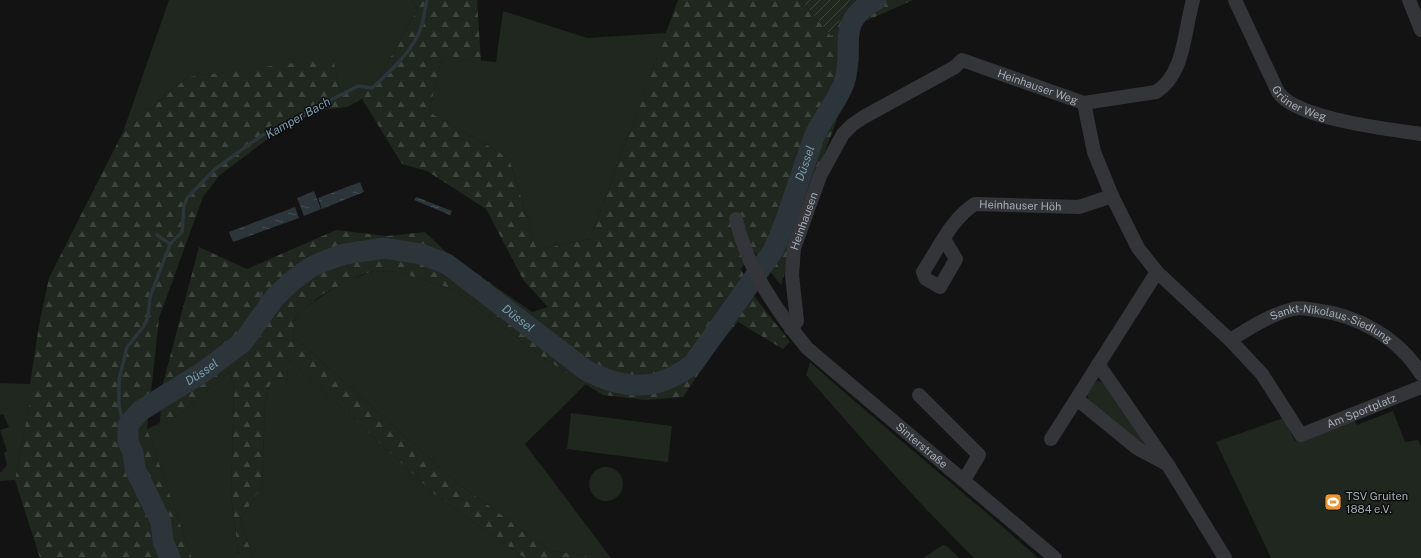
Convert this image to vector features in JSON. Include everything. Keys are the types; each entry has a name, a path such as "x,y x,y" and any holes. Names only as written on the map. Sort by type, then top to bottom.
{"street":[{"name":"Heinhauser Weg","path":"962,60 1084,103 1156,92 1165,86 1172,78 1177,66 1193,0"},
{"name":"Grüner Weg","path":"1235,0 1278,92 1286,102 1317,115 1421,134"},
{"path":"1409,0 1421,30"},
{"name":"Heinhausen","path":"792,329 797,320 792,275 794,248 820,176 843,134 862,118 955,67 962,60"},
{"path":"1084,103 1094,152 1112,196 1138,248 1157,272 1230,340"},
{"name":"Heinhauser Höh","path":"944,239 963,211 975,204 1080,208 1112,196"},
{"path":"736,219 740,238 749,259 762,283 792,329"},
{"path":"1051,439 1157,272"},
{"name":"Sankt-Nikolaus-Siedlung","path":"1230,340 1266,319 1295,308 1335,312 1366,324 1395,343 1414,363 1421,374"},
{"name":"Sinterstraße","path":"792,329 807,348 822,363 964,480 1055,558"},
{"name":"Am Sportplatz","path":"1230,340 1262,374 1301,435 1421,387"},
{"path":"1098,364 1168,465 1225,558"},
{"path":"918,395 979,455 964,480"},
{"path":"1077,399 1138,448 1168,465"}],"green space":[{"path":"169,0 411,0 418,9 377,81 340,90 333,59 188,77 123,132"},
{"path":"411,0 477,0 481,61 442,57 429,112 509,158 537,250 590,239 678,0 801,0 831,36 851,0 913,0 859,24 859,61 803,210 781,285 753,250 741,269 754,296 790,342 783,349 738,322 713,352 683,397 646,400 603,395 545,359 453,289 398,272 374,271 361,275 323,294 296,315 293,336 456,482 551,551 583,555 589,558 525,558 438,497 289,359 286,389 270,384 265,402 262,486 240,520 253,558 239,558 231,495 234,388 230,371 170,422 160,423 162,387 199,247 247,269 336,230 387,236 425,232 446,252 532,312 548,307 524,281 486,209 427,171 402,164 362,99 347,107 315,111 269,138 220,175 203,197 159,318 147,429 192,558 40,558 15,480 30,401 30,384 39,325 49,278 123,132 188,77 333,58 340,90 377,81 418,9"},
{"path":"801,0 851,0 831,36"},
{"path":"503,11 587,38 666,33 590,239 537,250 509,158 429,112 442,57 496,62"},
{"path":"374,271 398,272 453,289 545,359 586,384 525,444 611,558 589,558 583,555 551,551 456,482 293,336 296,315 333,289"},
{"path":"289,359 438,497 525,558 253,558 240,520 262,486 265,402 270,384 286,388"},
{"path":"810,362 1038,558 974,558 909,491 806,375"},
{"path":"230,371 234,388 231,495 239,558 192,558 147,429 160,423 170,422"},
{"path":"1099,381 1104,384 1144,438 1144,443 1140,443 1089,400 1086,393 1094,382"},
{"path":"0,383 30,384 30,401 15,480 0,481 0,473 7,465 4,453 7,451 0,430 9,427 3,414 0,415"},
{"name":"TSV Gruiten 1884 e.V.","path":"1393,411 1405,442 1418,440 1421,446 1421,558 1271,558 1216,442 1283,418 1295,441 1353,417 1357,425"},
{"path":"571,413 672,426 668,462 567,449"},
{"path":"606,467 618,472 623,484 618,496 606,501 594,496 589,484 594,472"},
{"path":"943,545 948,547 959,558 923,558"}],"water":[{"path":"360,182 364,192 322,209 318,198"},
{"path":"314,191 321,209 304,216 297,198"},
{"path":"416,197 452,211 450,215 414,200"},
{"path":"295,207 299,218 233,242 229,232"}],"waterway":[{"name":"Kamper Bach","path":"170,244 182,232 184,206 187,198 215,169 261,136 358,86 372,88 387,74 408,51 418,34 422,25 427,0"},
{"name":"Düssel","path":"170,558 163,541 161,522 135,469 133,453 128,442 128,425 140,411 203,372 243,342 275,297 292,281 311,267 327,260 345,254 384,248 421,254 447,264 587,371 615,382 628,385 654,384 667,380 693,364 773,251 783,228 814,137 844,83 847,70 848,37 850,27 855,18 863,9 876,0"},
{"name":"Kamper Bach","path":"128,425 121,415 119,405 119,380 127,347 144,326 148,317 150,297 170,244 157,235"},
{"path":"261,293 265,312"}],"place":[{"name":"TSV Gruiten 1884 e.V.","path":"1333,502"}]}
